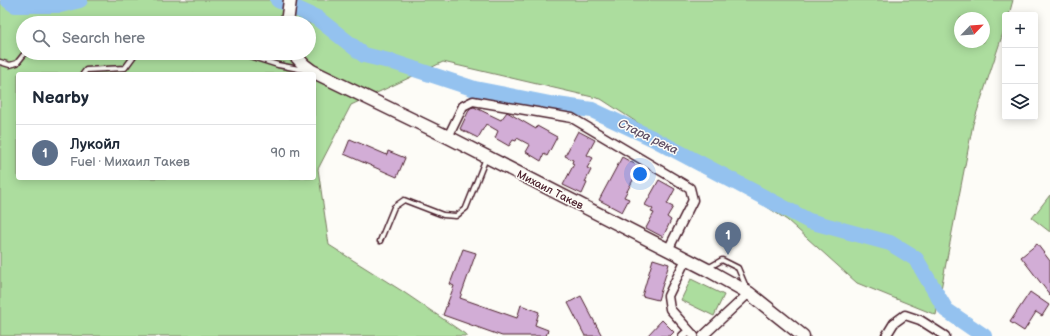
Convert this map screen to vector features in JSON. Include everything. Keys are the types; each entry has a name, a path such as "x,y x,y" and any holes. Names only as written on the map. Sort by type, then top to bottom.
{"main road":[{"path":"287,16 290,0"},
{"name":"Михаил Такев","path":"299,60 312,71"},
{"name":"Михаил Такев","path":"316,73 448,137 706,269 749,293 803,336"}],"street":[{"path":"448,137 463,106 473,101 572,118 690,188 693,200 668,250"},
{"path":"686,259 668,296 670,309 689,334"},
{"path":"703,336 749,293"},
{"path":"886,336 894,323 905,315 920,320 946,336"}],"lane":[{"path":"0,62 10,65 18,63 20,60"},
{"path":"84,72 86,70 125,68 131,60"},
{"path":"260,60 278,66 312,71"},
{"path":"380,242 394,207 404,200 443,215 456,216 466,208 486,157"},
{"path":"706,269 722,260 738,268 749,293"}],"green space":[{"path":"0,0 1013,0 1010,12 1002,12 1002,36 973,124 936,315 857,283 787,220 601,99 443,62 351,105 318,169 329,245 402,291 468,336 0,336"},
{"path":"1050,195 1050,232 1032,218"},
{"path":"691,279 724,295 714,316 681,300"}],"building":[{"path":"474,107 501,120 507,112 536,129 537,126 557,137 547,156 544,154 541,161 526,152 530,145 517,138 516,141 513,140 509,146 495,138 498,131 486,124 478,138 460,129 470,108"},
{"path":"578,131 595,140 587,155 593,158 587,168 591,170 585,182 587,183 582,194 563,185 574,164 572,163 573,160 565,156"},
{"path":"350,139 387,155 388,151 405,158 397,177 344,154"},
{"path":"622,157 640,167 624,197 629,199 622,212 599,200"},
{"path":"659,180 675,189 667,204 673,207 667,217 671,220 663,237 646,228 654,213 651,212 653,209 645,205"},
{"path":"1037,244 1050,261 1050,295 1021,257"},
{"path":"463,249 476,253 460,298 517,318 521,305 539,312 535,325 548,330 546,336 502,336 443,315 454,286 450,284"},
{"path":"653,259 669,264 658,300 642,296"},
{"path":"1030,292 1049,305 1042,316 1036,312 1024,331 1010,322"},
{"path":"581,296 602,336 585,336 568,303"},
{"path":"662,320 674,332 670,336 647,336"}],"waterway":[{"name":"Стара река","path":"8,0 15,5 60,5 80,0"},
{"name":"Стара река","path":"278,0 313,16"},
{"name":"Стара река","path":"316,18 364,55 393,62 475,89 550,104 592,110 652,138 809,221 890,243 916,259 946,310 984,336"}],"place":[{"name":"Лукойл","path":"728,255"}]}
